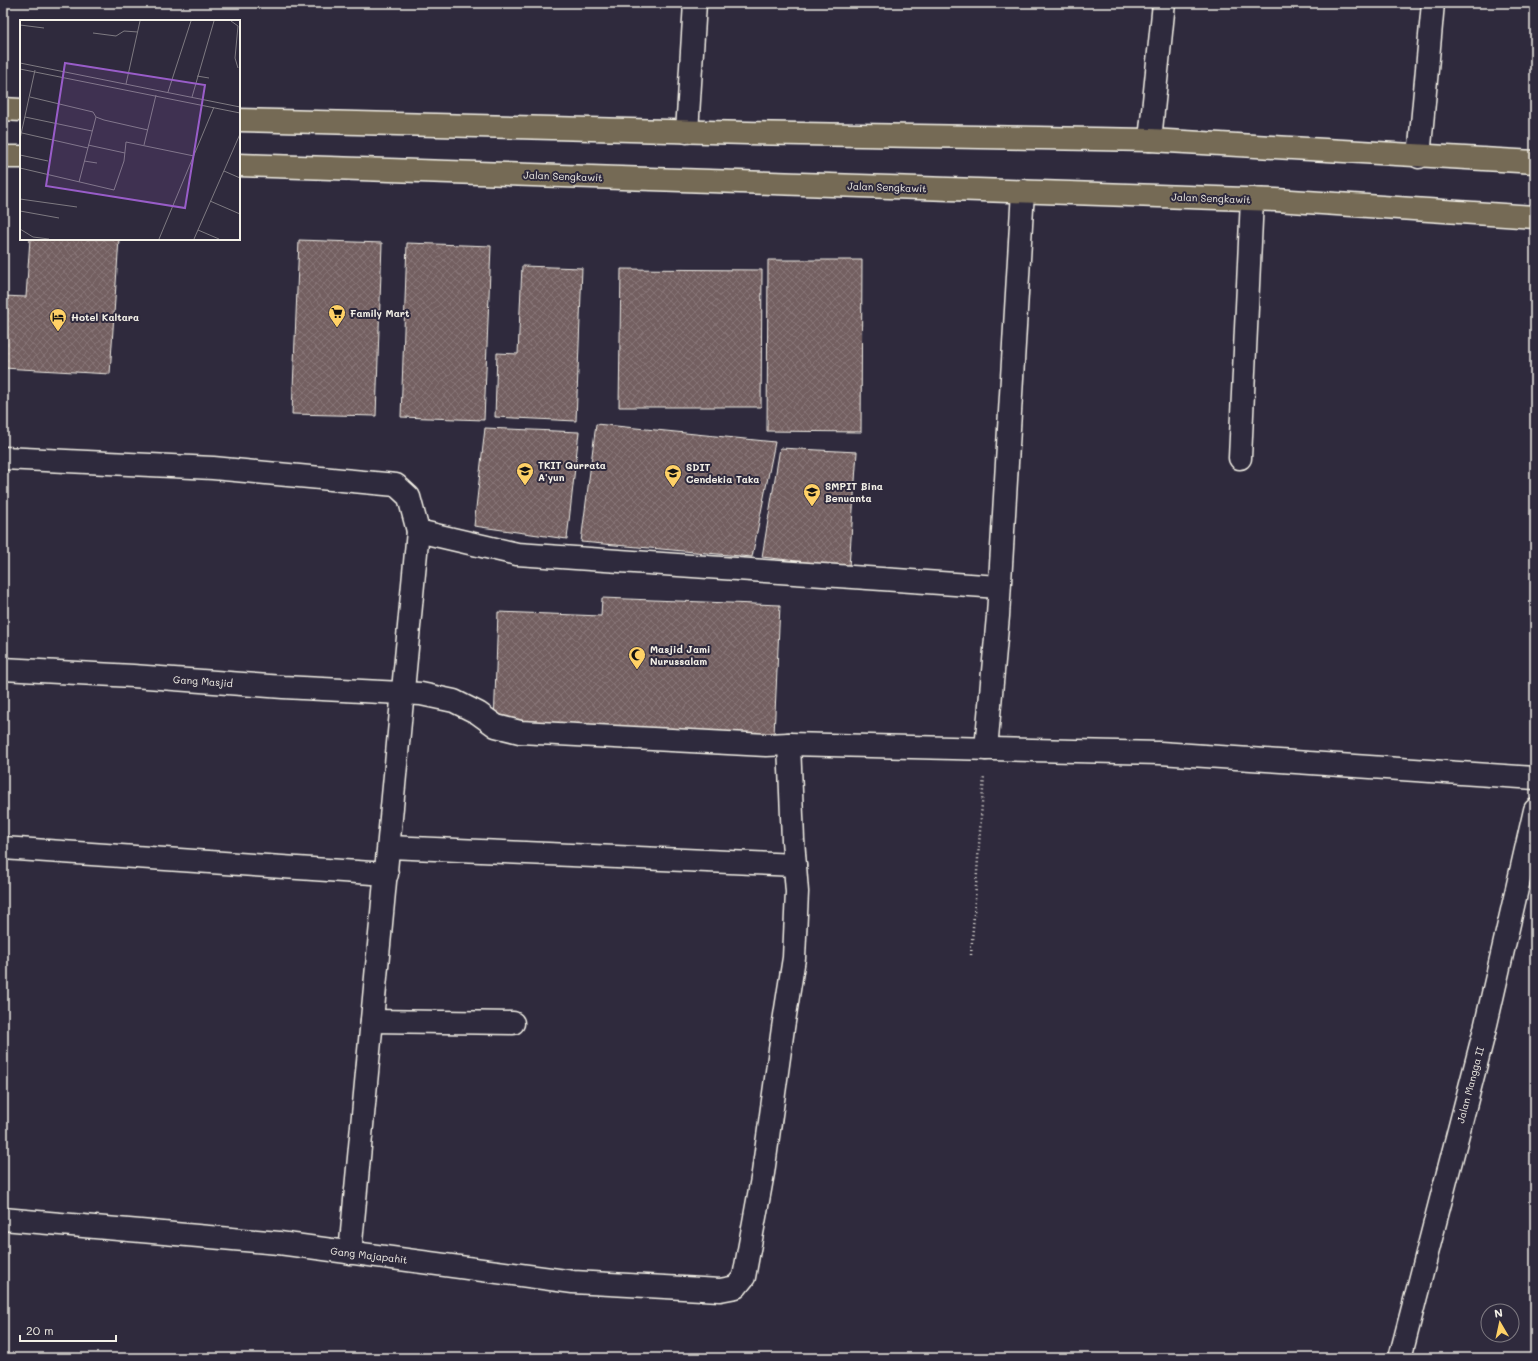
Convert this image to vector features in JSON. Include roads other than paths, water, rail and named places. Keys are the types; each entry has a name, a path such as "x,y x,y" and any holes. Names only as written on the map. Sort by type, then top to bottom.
{"highway":[{"path":"3,109 20,110"},
{"path":"240,120 688,132 1150,140 1419,157 1535,162"},
{"path":"3,157 20,157"},
{"name":"Jalan Sengkawit","path":"240,165 1252,199 1535,217"}],"street":[{"path":"688,132 695,3"},
{"path":"1150,140 1164,3"},
{"path":"1419,157 1433,3"},
{"path":"986,749 998,616 1023,191"},
{"path":"1240,458 1252,199"},
{"path":"3,458 213,468 396,485 409,497 418,531 404,694 350,1253"},
{"path":"418,531 517,554 999,587"},
{"name":"Gang Masjid","path":"3,669 421,694 454,701 478,713 496,726 520,732 766,745 789,744 1160,753 1535,778"},
{"path":"389,847 795,865 789,744"},
{"name":"Jalan Mangga II","path":"1400,1358 1484,1033 1535,810"},
{"path":"3,848 387,874"},
{"name":"Gang Majapahit","path":"3,1219 279,1243 573,1282 720,1290 736,1287 744,1276 763,1174 794,958 797,892 795,865"},
{"path":"372,1021 513,1023"}],"place":[{"name":"Family Mart","path":"337,328"},
{"name":"Hotel Kaltara","path":"58,332"},
{"name":"TKIT Qurrata A'yun","path":"525,486"},
{"name":"SDIT Cendekia Taka","path":"673,488"},
{"name":"SMPIT Bina Benuanta","path":"812,507"},
{"name":"Masjid Jami Nurussalam","path":"637,670"}]}
